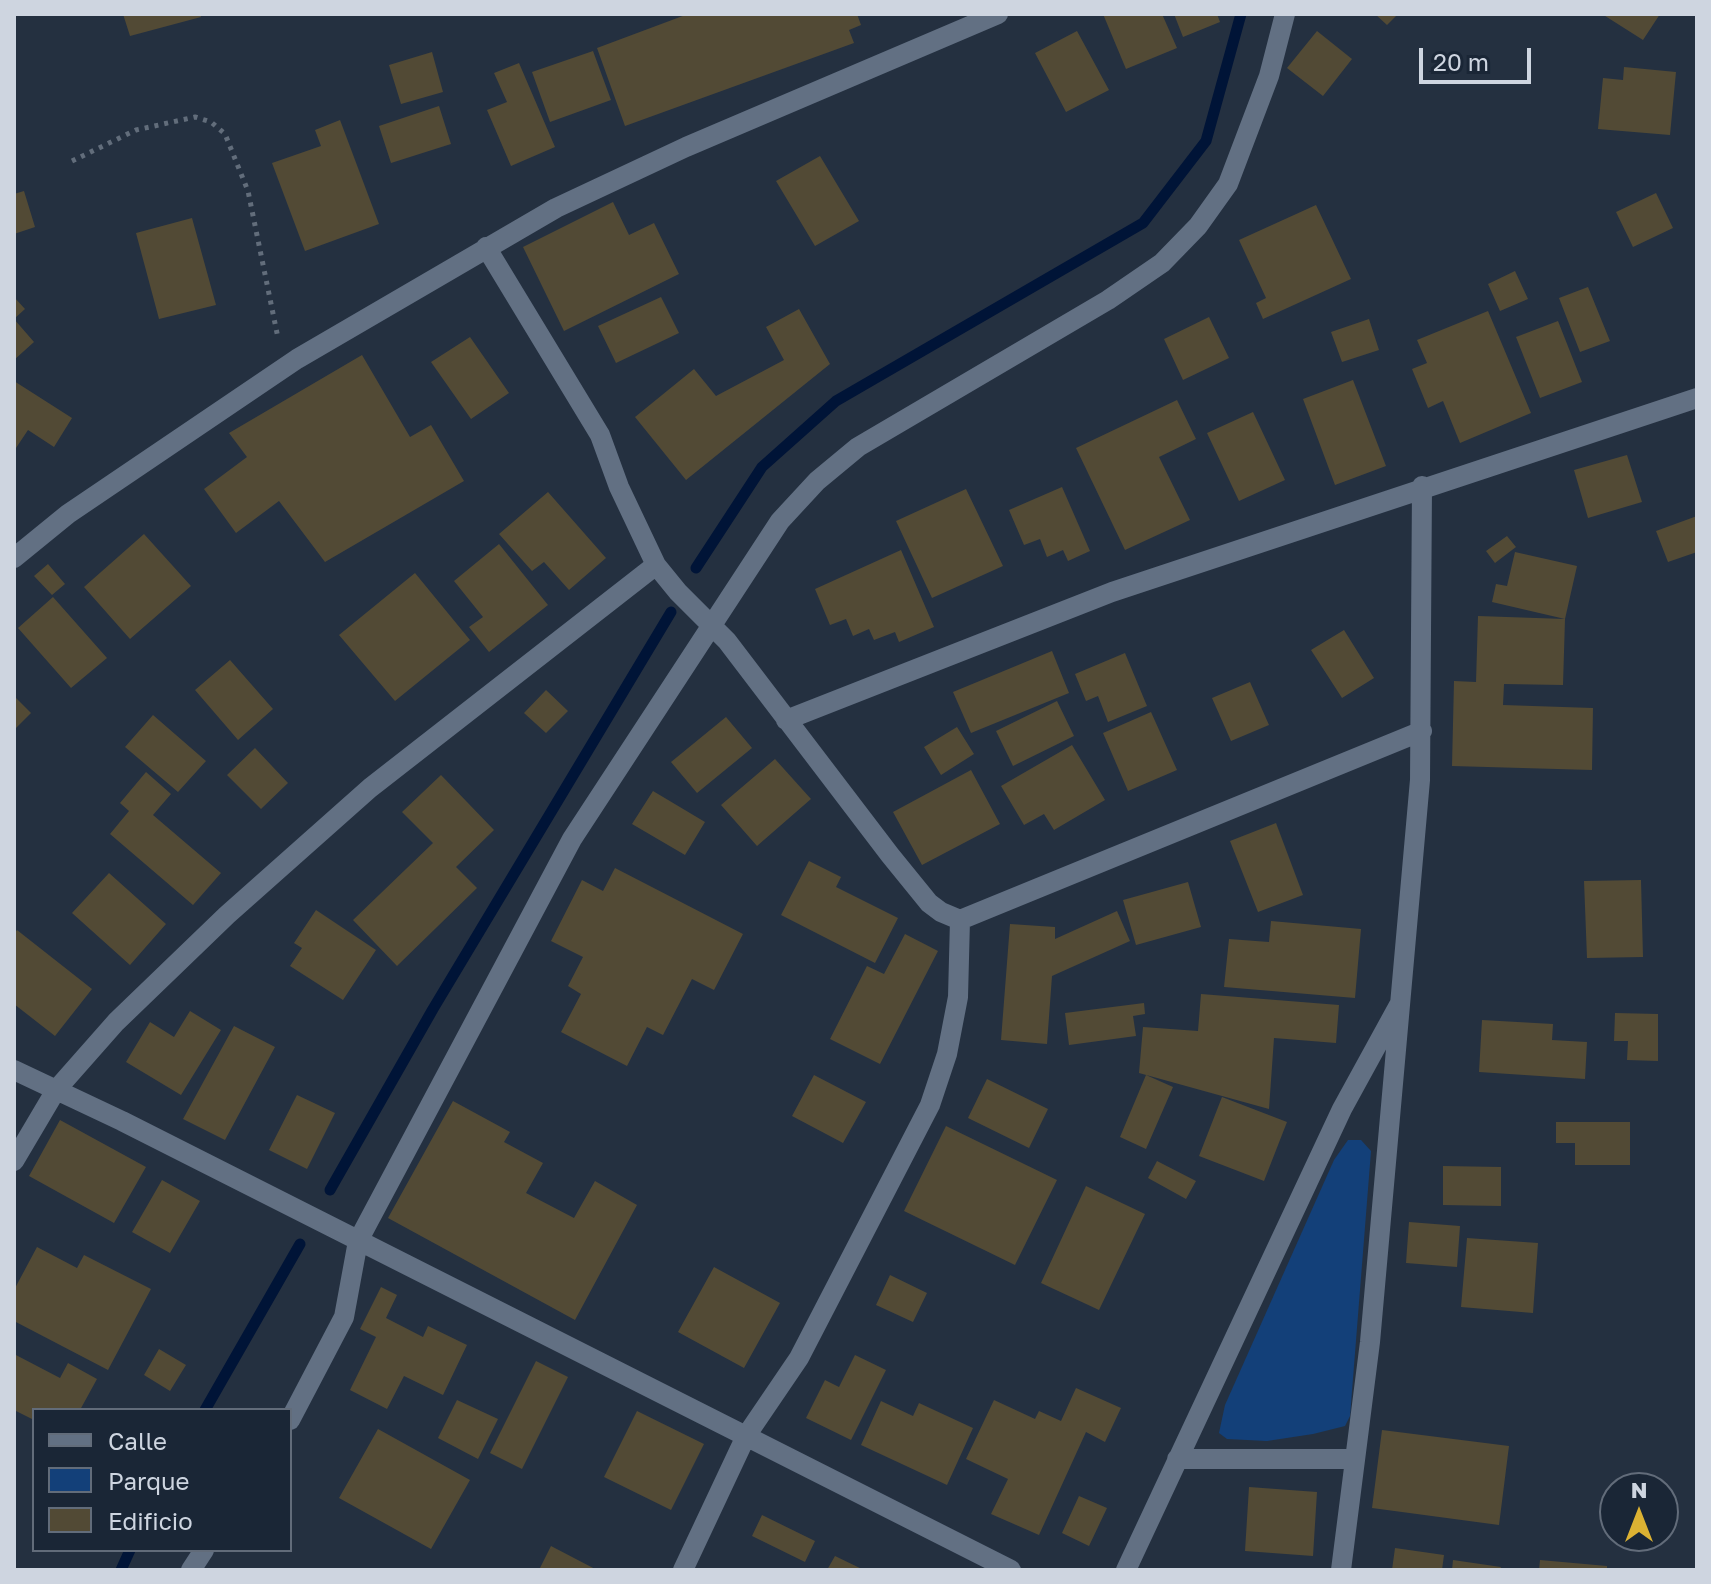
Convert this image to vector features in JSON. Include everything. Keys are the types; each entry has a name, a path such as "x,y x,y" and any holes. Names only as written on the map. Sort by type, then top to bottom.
{"street":[{"path":"14,558 68,514 284,368 556,208 686,147 998,14"},
{"path":"292,1416 344,1317 358,1241 572,839 780,521 817,481 858,447 1108,300 1162,263 1198,226 1228,184 1269,76 1285,14"},
{"path":"486,247 600,435 619,487 656,565 727,641 929,903 960,920"},
{"path":"786,720 1112,592 1422,486 1697,398"},
{"path":"1341,1570 1370,1342 1403,998 1422,731 1422,486"},
{"path":"14,1161 56,1090 116,1022 172,969 370,788 656,565"},
{"path":"960,920 1422,731"},
{"path":"683,1570 746,1436 799,1358 930,1105 947,1054 958,997 960,920"},
{"path":"1126,1570 1342,1109 1403,998"},
{"path":"14,1070 1011,1570"},
{"path":"1177,1459 1354,1459"},
{"path":"191,1570 203,1552"}],"path":[{"path":"72,161 136,130 173,120 195,117 211,122 225,134 248,191 284,368"}],"green space":[{"path":"1348,1140 1361,1140 1371,1151 1350,1416 1345,1426 1313,1434 1267,1441 1227,1439 1219,1433 1225,1405 1334,1160"}],"building":[{"path":"123,14 200,14 201,17 130,36"},
{"path":"688,14 857,14 861,25 849,30 854,43 625,126 597,48"},
{"path":"1103,14 1162,14 1177,48 1126,69"},
{"path":"1174,14 1217,14 1220,22 1183,37"},
{"path":"1375,14 1398,14 1387,25"},
{"path":"1602,14 1660,14 1643,40"},
{"path":"1077,31 1109,90 1066,112 1035,53"},
{"path":"1317,31 1352,59 1323,96 1287,68"},
{"path":"593,51 611,100 550,122 532,72"},
{"path":"432,52 443,92 401,104 389,65"},
{"path":"519,63 555,147 511,166 487,110 507,102 494,73"},
{"path":"1624,67 1676,72 1670,135 1598,129 1603,78 1623,80"},
{"path":"439,106 451,144 391,163 379,126"},
{"path":"340,120 379,224 305,251 272,163 321,146 315,130"},
{"path":"820,156 859,221 815,246 776,181"},
{"path":"24,191 35,227 14,234 14,194"},
{"path":"1656,193 1673,228 1633,247 1616,212"},
{"path":"613,202 629,235 654,223 679,274 564,331 523,247"},
{"path":"1316,205 1351,279 1263,319 1256,303 1266,298 1239,240"},
{"path":"192,218 216,305 159,319 136,233"},
{"path":"1515,271 1528,299 1500,311 1488,284"},
{"path":"1588,287 1610,341 1580,352 1559,298"},
{"path":"14,297 25,309 14,319"},
{"path":"661,297 679,333 616,363 598,326"},
{"path":"799,309 830,364 686,480 635,417 694,369 716,396 784,360 766,327"},
{"path":"1488,311 1531,413 1460,443 1443,401 1428,408 1412,369 1427,363 1417,340"},
{"path":"1209,317 1229,358 1183,380 1164,339"},
{"path":"14,319 34,342 14,360"},
{"path":"1369,319 1379,350 1342,362 1331,332"},
{"path":"1558,321 1582,382 1540,398 1516,337"},
{"path":"470,337 509,393 471,419 431,362"},
{"path":"362,355 410,437 431,425 464,481 325,562 279,501 236,533 204,489 247,457 229,433"},
{"path":"1353,380 1386,466 1335,485 1303,399"},
{"path":"14,381 72,418 54,447 28,430 14,451"},
{"path":"1177,400 1196,439 1159,457 1190,520 1125,550 1076,448"},
{"path":"1253,412 1285,480 1239,501 1207,433"},
{"path":"1627,455 1642,502 1588,518 1574,470"},
{"path":"1062,487 1090,551 1068,561 1063,550 1047,557 1040,539 1024,545 1009,510"},
{"path":"966,489 1003,566 932,598 896,521"},
{"path":"548,492 606,558 569,590 544,562 532,571 499,534"},
{"path":"1697,516 1697,552 1668,562 1656,531"},
{"path":"144,534 191,586 130,639 84,587"},
{"path":"1507,536 1516,547 1495,563 1486,551"},
{"path":"499,544 548,605 489,652 469,627 483,617 454,581"},
{"path":"901,550 934,627 899,642 895,632 874,640 869,629 853,636 846,619 830,625 815,589"},
{"path":"1515,552 1577,566 1565,619 1492,602 1496,584 1507,586"},
{"path":"48,564 65,584 52,595 34,576"},
{"path":"415,573 470,640 395,701 339,635"},
{"path":"53,597 107,658 71,688 18,628"},
{"path":"1478,616 1565,619 1563,685 1504,684 1503,705 1593,708 1592,770 1452,766 1454,681 1476,682"},
{"path":"1344,630 1374,678 1342,698 1311,650"},
{"path":"1052,651 1069,693 971,733 953,692"},
{"path":"1125,653 1147,706 1108,722 1098,696 1086,701 1075,674"},
{"path":"230,660 273,709 238,740 195,690"},
{"path":"1250,682 1269,725 1231,741 1212,698"},
{"path":"546,690 568,711 546,733 524,713"},
{"path":"14,696 31,713 14,730"},
{"path":"1057,701 1074,736 1013,766 996,731"},
{"path":"1151,712 1177,770 1128,791 1103,733"},
{"path":"153,715 206,761 178,792 125,747"},
{"path":"726,717 752,748 697,793 671,762"},
{"path":"957,727 974,754 941,775 924,747"},
{"path":"1072,745 1105,800 1054,830 1044,814 1024,825 1001,786"},
{"path":"255,748 288,783 261,809 227,775"},
{"path":"775,759 811,799 757,846 721,805"},
{"path":"971,770 1000,824 922,865 893,812"},
{"path":"146,772 171,794 153,815 221,873 193,905 110,834 129,811 120,803"},
{"path":"441,775 494,830 456,867 477,888 397,966 353,920 433,843 402,812"},
{"path":"653,791 705,822 685,855 632,824"},
{"path":"1276,823 1303,895 1258,912 1230,841"},
{"path":"809,861 841,877 836,887 898,918 875,963 781,915"},
{"path":"615,868 743,934 714,990 692,979 663,1035 647,1027 627,1066 561,1032 581,994 568,986 583,957 551,941 582,880 603,891"},
{"path":"109,873 166,924 130,965 72,913"},
{"path":"1641,880 1643,957 1587,958 1584,881"},
{"path":"1188,882 1201,927 1136,945 1123,900"},
{"path":"316,910 376,950 343,1000 290,966 302,948 294,943"},
{"path":"1117,911 1130,941 1052,976 1047,1044 1001,1040 1010,924 1055,927 1055,939"},
{"path":"1271,921 1361,929 1355,998 1224,987 1229,939 1269,942"},
{"path":"17,930 92,989 55,1036 14,1004 14,934"},
{"path":"905,934 938,951 880,1064 830,1039 867,966 884,974"},
{"path":"1201,994 1339,1005 1336,1043 1274,1038 1269,1109 1139,1073 1143,1027 1198,1031"},
{"path":"1144,1003 1145,1014 1133,1016 1136,1036 1069,1045 1065,1013"},
{"path":"190,1011 221,1030 181,1095 126,1062 150,1022 174,1037"},
{"path":"1615,1013 1658,1014 1658,1061 1627,1060 1628,1041 1614,1041"},
{"path":"1482,1020 1553,1024 1552,1040 1587,1042 1585,1079 1479,1072"},
{"path":"234,1026 275,1047 225,1140 183,1119"},
{"path":"814,1075 866,1102 843,1143 792,1116"},
{"path":"1146,1075 1173,1087 1146,1149 1120,1137"},
{"path":"987,1079 1048,1109 1029,1148 968,1118"},
{"path":"297,1095 335,1113 307,1169 269,1150"},
{"path":"1222,1097 1287,1122 1264,1181 1199,1156"},
{"path":"453,1101 510,1132 504,1142 543,1163 526,1193 574,1218 595,1181 637,1205 575,1320 388,1218"},
{"path":"60,1120 146,1167 114,1223 29,1176"},
{"path":"1556,1122 1630,1122 1630,1165 1575,1165 1575,1143 1556,1143"},
{"path":"946,1126 1057,1180 1015,1265 904,1211"},
{"path":"1157,1161 1196,1181 1186,1199 1148,1178"},
{"path":"1443,1166 1501,1167 1501,1206 1443,1205"},
{"path":"162,1180 200,1201 170,1253 132,1232"},
{"path":"1086,1186 1145,1214 1099,1310 1041,1283"},
{"path":"1409,1222 1460,1226 1457,1267 1406,1263"},
{"path":"1467,1238 1538,1243 1533,1313 1461,1307"},
{"path":"37,1247 77,1268 84,1255 151,1289 108,1370 14,1321 14,1290"},
{"path":"714,1267 780,1303 744,1368 678,1332"},
{"path":"890,1275 927,1293 913,1322 876,1305"},
{"path":"381,1287 397,1295 386,1318 423,1337 428,1326 467,1345 443,1395 404,1376 387,1409 350,1390 376,1337 360,1329"},
{"path":"159,1349 186,1365 170,1391 144,1375"},
{"path":"14,1354 60,1378 68,1363 97,1379 81,1408 32,1408 32,1419 14,1410"},
{"path":"855,1355 886,1370 851,1440 806,1418 825,1380 839,1387"},
{"path":"536,1361 568,1377 522,1469 490,1453"},
{"path":"1076,1388 1121,1408 1105,1442 1086,1432 1039,1535 991,1514 1008,1479 966,1459 994,1400 1035,1419 1039,1411 1061,1421"},
{"path":"457,1400 498,1419 478,1459 438,1438"},
{"path":"881,1401 913,1416 919,1403 973,1428 947,1485 861,1445"},
{"path":"637,1411 704,1444 671,1510 604,1477"},
{"path":"378,1429 470,1480 431,1549 339,1498"},
{"path":"1382,1430 1509,1446 1499,1525 1372,1508"},
{"path":"1249,1487 1317,1492 1313,1556 1245,1551"},
{"path":"1079,1496 1107,1508 1089,1546 1062,1533"},
{"path":"762,1515 815,1541 805,1562 752,1536"},
{"path":"551,1546 597,1570 539,1570"},
{"path":"1395,1548 1444,1555 1442,1570 1392,1570"},
{"path":"835,1556 864,1570 827,1570"},
{"path":"1453,1560 1501,1567 1500,1570 1452,1570"},
{"path":"1540,1560 1607,1566 1607,1570 1539,1570"}],"waterway":[{"path":"696,568 762,467 836,401 1143,223 1206,141 1241,14"},
{"path":"330,1190 433,1009 671,612"},
{"path":"206,1408 300,1244"},
{"path":"121,1570 129,1552"}]}
